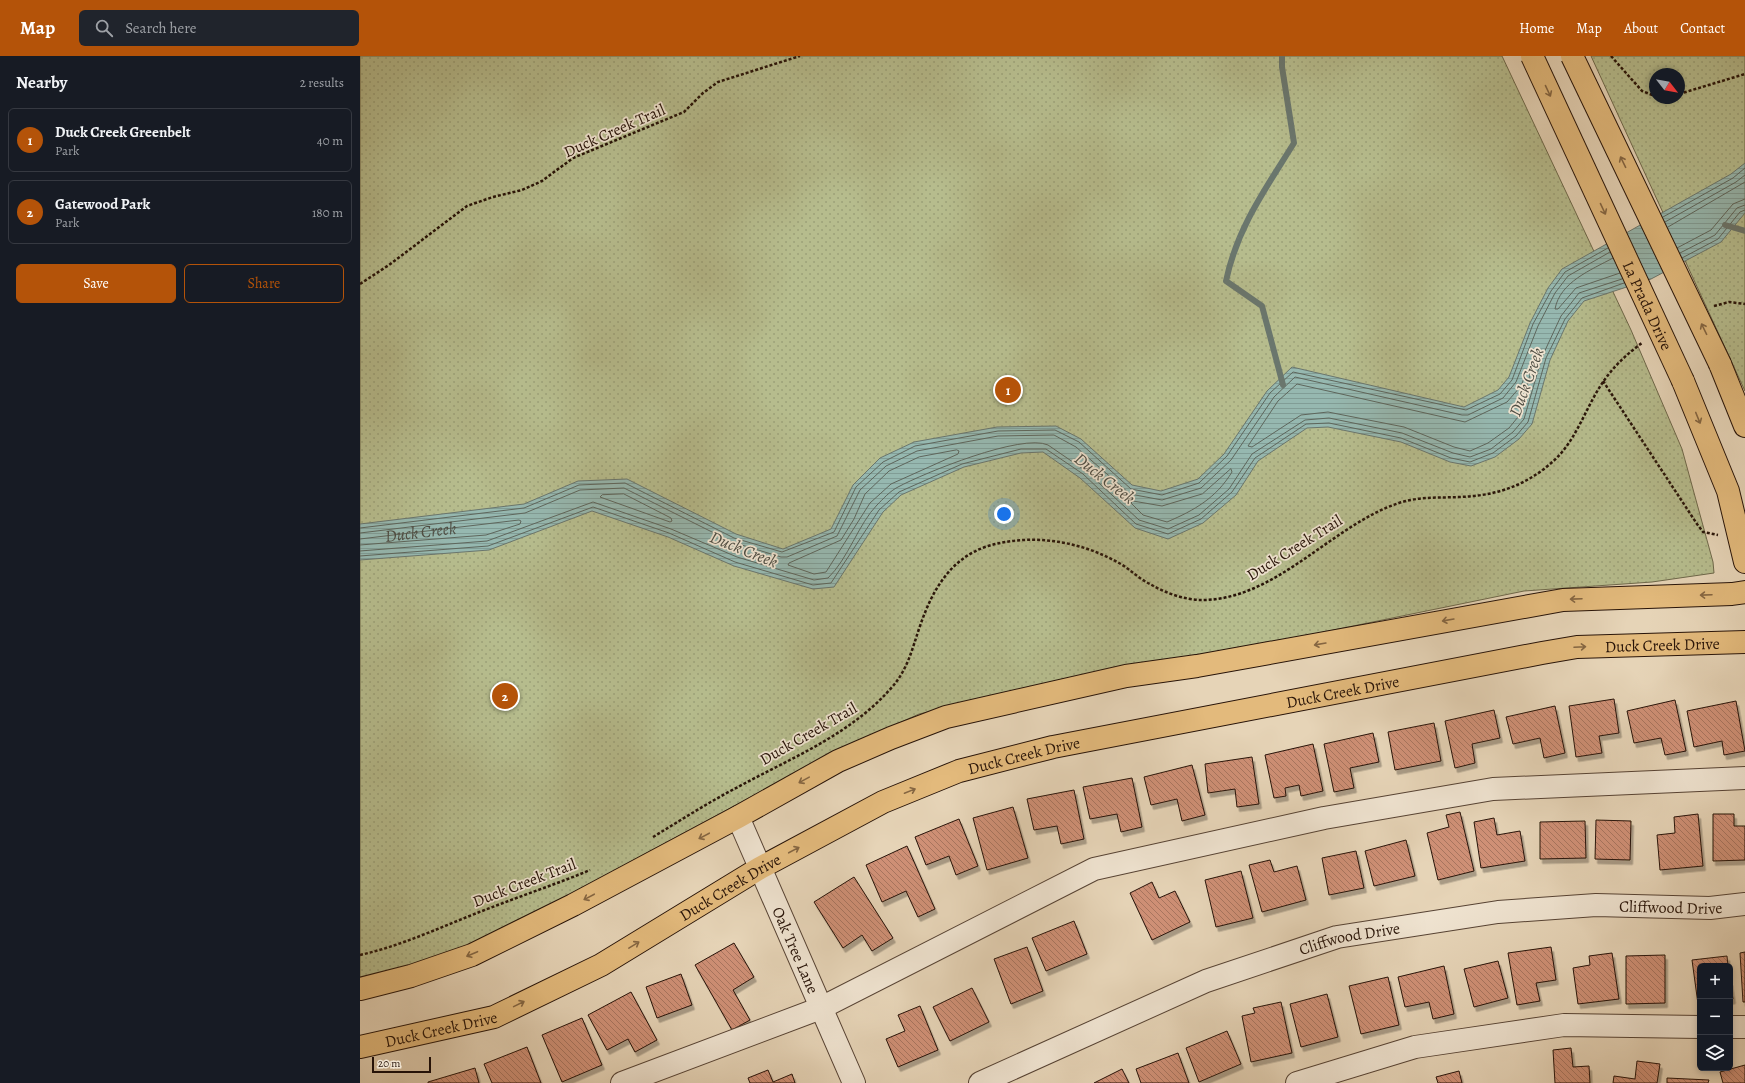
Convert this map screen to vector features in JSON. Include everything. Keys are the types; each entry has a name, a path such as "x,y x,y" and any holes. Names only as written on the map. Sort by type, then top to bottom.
{"main road":[{"name":"La Prada Drive","path":"1532,56 1684,382 1728,491 1745,562"},
{"path":"1572,56 1720,364 1745,426"},
{"path":"360,989 411,976 472,955 573,905 738,817 838,761 891,738 946,717 1126,676 1197,666 1563,600 1732,594 1745,592"},
{"name":"Duck Creek Drive","path":"360,1047 494,1016 601,965 760,868 883,802 959,771 1053,747 1570,648 1745,642"}],"street":[{"path":"622,1083 821,1008 1094,869 1324,818 1494,788 1745,778"},
{"name":"Oak Tree Lane","path":"738,817 854,1083"},
{"name":"Cliffwood Drive","path":"980,1083 1206,981 1337,937 1498,912 1596,904 1710,908 1745,904"},
{"path":"1297,1083 1415,1047 1564,1025 1697,1027"},
{"path":"1733,1027 1745,1027"}],"path":[{"name":"Duck Creek Trail","path":"360,284 389,265 467,206 493,196 522,190 542,181 573,158 684,112 703,93 718,82 800,56"},
{"path":"1611,56 1642,92 1649,94"},
{"path":"1685,92 1745,74"},
{"path":"1712,307 1729,302 1745,304"},
{"name":"Duck Creek Trail","path":"648,839 733,789 823,741 866,713 892,687 903,672 910,659 930,600 944,575 962,558 988,546 1029,539 1056,541 1092,550 1120,564 1149,584 1186,598 1203,600 1247,591 1270,580 1362,519 1401,502 1432,497 1472,496 1506,490 1533,478 1554,462 1572,438 1603,381 1622,361 1646,341"},
{"path":"1603,381 1696,524 1703,532 1720,536"},
{"name":"Duck Creek Trail","path":"360,955 392,946 506,901 560,883 594,868"}],"green space":[{"path":"360,56 1502,56 1631,330 1682,449 1713,562 1714,573 1652,582 1524,591 1275,642 1197,655 1079,678 919,714 825,757 526,918 455,951 414,965 360,978"},
{"path":"1591,56 1745,56 1745,391"}],"water":[{"name":"Duck Creek","path":"1745,163 1745,213 1721,242 1651,279 1584,301 1568,321 1550,360 1532,424 1519,439 1495,457 1471,466 1450,462 1401,442 1328,427 1307,428 1258,461 1236,495 1203,523 1168,539 1135,528 1080,478 1043,452 1021,453 964,467 901,495 883,512 834,587 813,589 734,566 668,537 592,511 489,550 360,560 360,524 524,504 578,481 627,479 736,534 783,549 831,529 853,485 880,458 914,442 997,427 1056,426 1081,439 1132,485 1161,491 1198,479 1224,454 1267,391 1292,367 1464,407 1498,390 1509,377 1530,323 1548,288 1562,269 1731,174"}],"building":[{"path":"1614,699 1619,733 1599,736 1602,753 1576,757 1569,706"},
{"path":"1675,700 1686,751 1665,755 1661,738 1634,743 1627,711"},
{"path":"1736,701 1745,751 1724,755 1722,741 1694,747 1687,711"},
{"path":"1555,706 1565,753 1544,758 1540,738 1513,744 1506,717"},
{"path":"1494,710 1500,738 1472,744 1475,763 1455,768 1445,721"},
{"path":"1434,723 1441,761 1395,770 1388,732"},
{"path":"1373,733 1379,762 1350,768 1354,788 1334,792 1324,744"},
{"path":"1313,744 1323,791 1301,796 1299,785 1285,788 1286,796 1274,798 1265,755"},
{"path":"1252,757 1259,804 1237,807 1235,789 1208,793 1205,764"},
{"path":"1192,765 1205,815 1182,821 1177,799 1151,805 1144,777"},
{"path":"1132,778 1142,827 1121,832 1117,814 1090,819 1083,787"},
{"path":"1074,790 1084,839 1061,844 1057,826 1034,830 1027,799"},
{"path":"1013,807 1028,858 987,870 973,818"},
{"path":"1460,812 1474,871 1438,880 1427,833 1449,827 1446,815"},
{"path":"1698,814 1703,866 1660,870 1657,835 1675,833 1674,817"},
{"path":"1713,814 1734,814 1734,826 1745,826 1745,860 1713,861"},
{"path":"1494,818 1497,835 1520,831 1525,861 1481,868 1474,822"},
{"path":"959,819 978,866 956,875 949,856 926,865 915,837"},
{"path":"1596,820 1631,821 1630,860 1595,859"},
{"path":"1585,821 1586,858 1540,859 1540,822"},
{"path":"1406,840 1415,876 1374,886 1365,851"},
{"path":"907,846 935,909 918,917 906,891 882,902 866,865"},
{"path":"1356,851 1364,888 1329,895 1322,858"},
{"path":"1270,860 1274,872 1297,866 1306,900 1262,912 1249,865"},
{"path":"1241,871 1253,918 1216,927 1205,880"},
{"path":"854,877 893,938 872,951 862,935 843,948 814,902"},
{"path":"1152,882 1159,898 1175,891 1190,922 1152,940 1130,893"},
{"path":"1074,921 1087,954 1046,971 1032,938"},
{"path":"734,943 754,977 733,990 750,1020 732,1030 695,965"},
{"path":"1027,947 1043,991 1011,1004 994,959"},
{"path":"1551,947 1556,980 1536,983 1540,1001 1517,1005 1508,953"},
{"path":"1745,952 1745,1002 1743,1002 1740,953"},
{"path":"1612,953 1619,999 1578,1004 1573,968 1590,965 1589,956"},
{"path":"1665,955 1665,1003 1626,1004 1626,956"},
{"path":"1727,956 1728,963 1697,963 1697,997 1692,960"},
{"path":"1498,961 1508,998 1474,1007 1464,969"},
{"path":"1444,966 1454,1014 1433,1019 1429,1002 1405,1007 1398,977"},
{"path":"681,974 692,1005 657,1018 646,987"},
{"path":"1388,977 1399,1025 1361,1034 1349,986"},
{"path":"972,988 989,1022 950,1041 933,1007"},
{"path":"631,992 657,1040 635,1052 628,1039 607,1050 588,1015"},
{"path":"1327,994 1338,1037 1301,1047 1290,1004"},
{"path":"1281,1002 1292,1053 1251,1062 1242,1016 1255,1013 1253,1008"},
{"path":"920,1006 938,1050 898,1067 886,1039 905,1031 898,1015"},
{"path":"582,1018 602,1065 562,1082 542,1035"},
{"path":"1227,1031 1241,1064 1199,1082 1186,1048"},
{"path":"527,1047 541,1083 492,1083 484,1064"},
{"path":"1571,1048 1573,1067 1589,1066 1590,1083 1555,1083 1553,1050"},
{"path":"1178,1053 1189,1083 1141,1083 1136,1069"},
{"path":"1637,1061 1660,1064 1657,1083 1613,1083 1614,1076 1635,1079"},
{"path":"1745,1065 1745,1083 1723,1083 1720,1072 1733,1071 1733,1068"},
{"path":"475,1068 479,1083 428,1083 428,1082"},
{"path":"1122,1069 1129,1083 1094,1083"},
{"path":"768,1070 773,1082 792,1074 795,1083 750,1083 748,1078"},
{"path":"1459,1071 1462,1083 1438,1083 1436,1077"},
{"path":"1667,1078 1709,1080 1708,1083 1667,1083"}],"waterway":[{"path":"1282,56 1282,67 1294,143 1263,192 1245,226 1237,243 1226,281 1262,306 1283,385"},
{"path":"1725,225 1745,231"}],"place":[{"name":"Duck Creek Greenbelt","path":"1008,390"},
{"name":"Gatewood Park","path":"505,696"}]}
